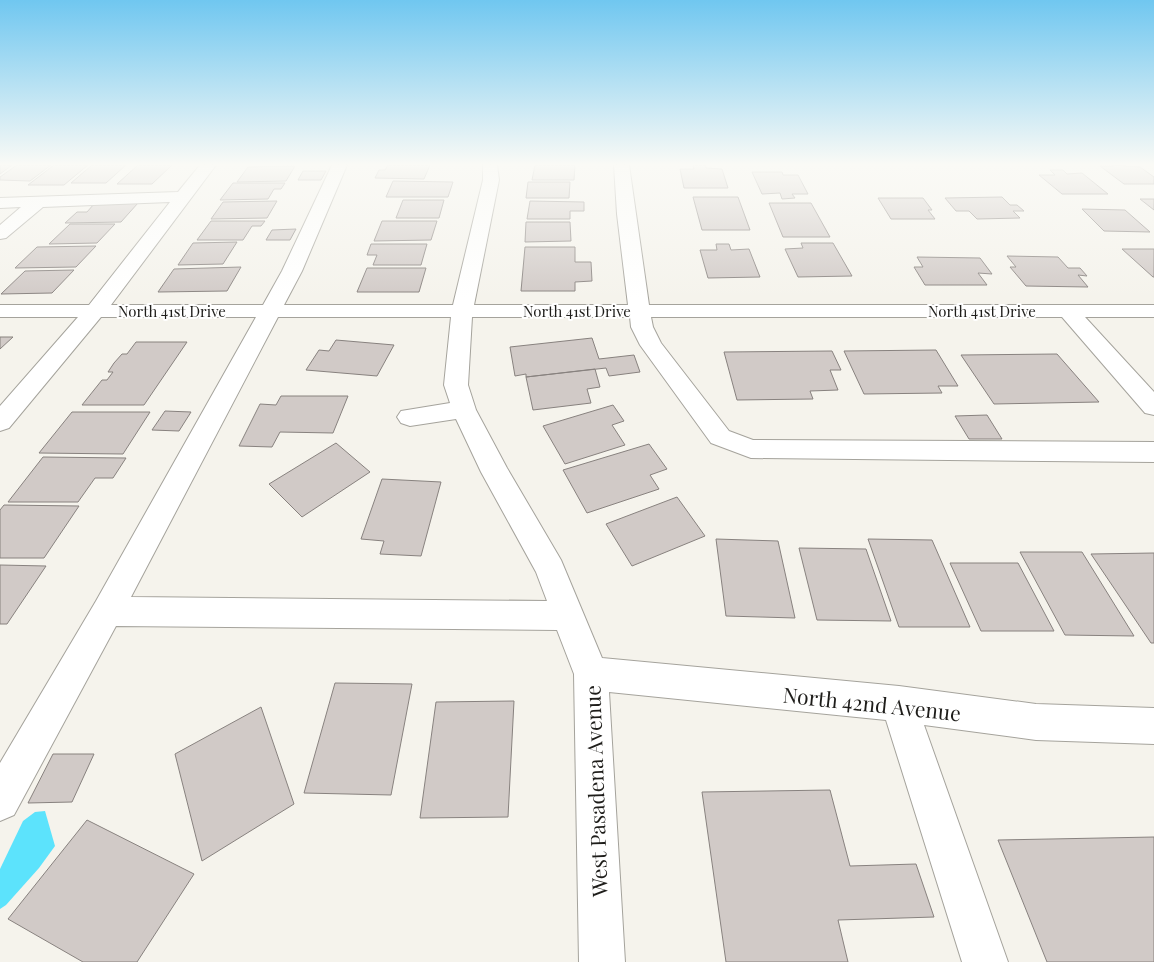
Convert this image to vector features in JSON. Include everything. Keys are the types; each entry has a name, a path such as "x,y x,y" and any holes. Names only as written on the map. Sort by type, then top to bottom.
{"street":[{"path":"0,234 29,210"},
{"path":"0,422 96,311 172,210"},
{"path":"0,801 107,611 292,271 319,210"},
{"name":"West Pasadena Avenue","path":"484,210 462,311 456,385 464,410 495,472 550,569 591,674 602,962"},
{"path":"626,210 638,311 642,327 651,345 720,437 751,449 1154,452"},
{"name":"North 41st Drive","path":"0,311 1154,311"},
{"path":"1068,311 1154,407"},
{"path":"410,417 464,410"},
{"path":"107,611 568,616"},
{"name":"North 42nd Avenue","path":"591,674 900,704 1036,722 1154,726"},
{"path":"900,704 985,962"}],"water":[{"path":"45,811 55,846 39,868 6,905 0,909 0,869 23,821 35,812"}],"building":[{"path":"89,210 132,210 121,222 65,223 77,212 87,212"},
{"path":"217,210 272,210 267,218 211,219"},
{"path":"399,210 441,210 439,218 396,218"},
{"path":"529,210 584,210 570,211 570,219 527,219"},
{"path":"697,210 743,210 750,230 702,230"},
{"path":"772,210 815,210 830,237 783,237"},
{"path":"885,210 932,210 928,210 935,219 891,219"},
{"path":"955,210 1024,211 1013,211 1020,218 977,219 969,211"},
{"path":"1083,210 1125,210 1150,232 1104,231"},
{"path":"211,221 265,221 261,226 252,226 243,240 197,240"},
{"path":"382,221 437,221 431,240 374,241"},
{"path":"526,222 570,222 571,241 525,242"},
{"path":"70,224 115,224 97,243 49,244"},
{"path":"296,229 290,240 266,240 272,230"},
{"path":"237,242 223,264 178,265 193,243"},
{"path":"801,243 833,243 852,276 798,277 785,249 803,248"},
{"path":"371,244 427,244 421,265 373,265 377,255 367,255"},
{"path":"716,244 729,244 731,250 749,249 760,277 708,278 700,250 717,250"},
{"path":"96,246 76,267 15,268 37,247"},
{"path":"525,247 575,247 575,262 591,262 592,281 575,282 575,291 521,291"},
{"path":"1122,249 1154,249 1154,277 1153,277"},
{"path":"1007,256 1058,257 1068,268 1080,268 1087,276 1078,275 1088,287 1026,286 1010,267 1016,267"},
{"path":"917,257 980,258 992,274 978,273 987,285 925,285 914,267 923,267"},
{"path":"241,267 227,291 158,292 174,269"},
{"path":"367,268 426,268 419,292 357,292"},
{"path":"74,270 52,293 1,294 25,271"},
{"path":"0,337 13,337 0,349"},
{"path":"592,338 599,359 634,355 640,372 609,376 606,368 526,377 526,374 515,376 510,347"},
{"path":"336,340 394,345 377,376 306,370 319,350 329,351"},
{"path":"136,342 187,342 144,405 82,405 102,380 107,380 113,372 108,372 114,363 122,354 127,354"},
{"path":"936,350 958,386 938,386 942,393 864,394 844,351"},
{"path":"832,351 841,370 830,370 838,390 810,391 813,399 737,400 724,352"},
{"path":"1057,354 1099,402 994,404 961,355"},
{"path":"595,369 600,387 587,389 591,403 533,410 526,377"},
{"path":"281,396 348,396 333,433 280,432 272,447 239,446 260,404 276,405"},
{"path":"613,405 624,421 612,425 625,445 565,464 543,426"},
{"path":"165,411 191,412 179,431 152,430"},
{"path":"72,412 150,412 123,454 39,453"},
{"path":"987,415 1002,439 969,439 955,416"},
{"path":"336,443 370,472 302,517 269,484"},
{"path":"649,444 667,469 650,475 659,489 587,513 563,470"},
{"path":"43,457 126,458 113,478 95,478 78,502 8,502"},
{"path":"382,479 441,482 421,556 380,554 384,541 361,539"},
{"path":"677,497 705,536 632,566 606,524"},
{"path":"4,505 79,506 44,558 0,558 0,510"},
{"path":"716,539 778,541 795,618 726,616"},
{"path":"868,539 932,540 970,627 899,627"},
{"path":"799,548 866,549 891,621 817,620"},
{"path":"1020,552 1082,552 1134,636 1065,635"},
{"path":"1154,553 1154,643 1151,643 1091,554"},
{"path":"950,563 1018,563 1054,631 981,631"},
{"path":"0,565 46,566 7,624 0,624"},
{"path":"335,683 412,684 391,795 304,793"},
{"path":"514,701 508,817 420,818 436,702"},
{"path":"261,707 294,804 202,861 175,754"},
{"path":"53,754 94,754 72,802 28,803"},
{"path":"830,790 850,866 916,864 934,917 838,920 848,962 726,962 702,792"},
{"path":"87,820 194,874 137,962 83,962 8,919"},
{"path":"1154,837 1154,962 1047,962 998,840"}]}
